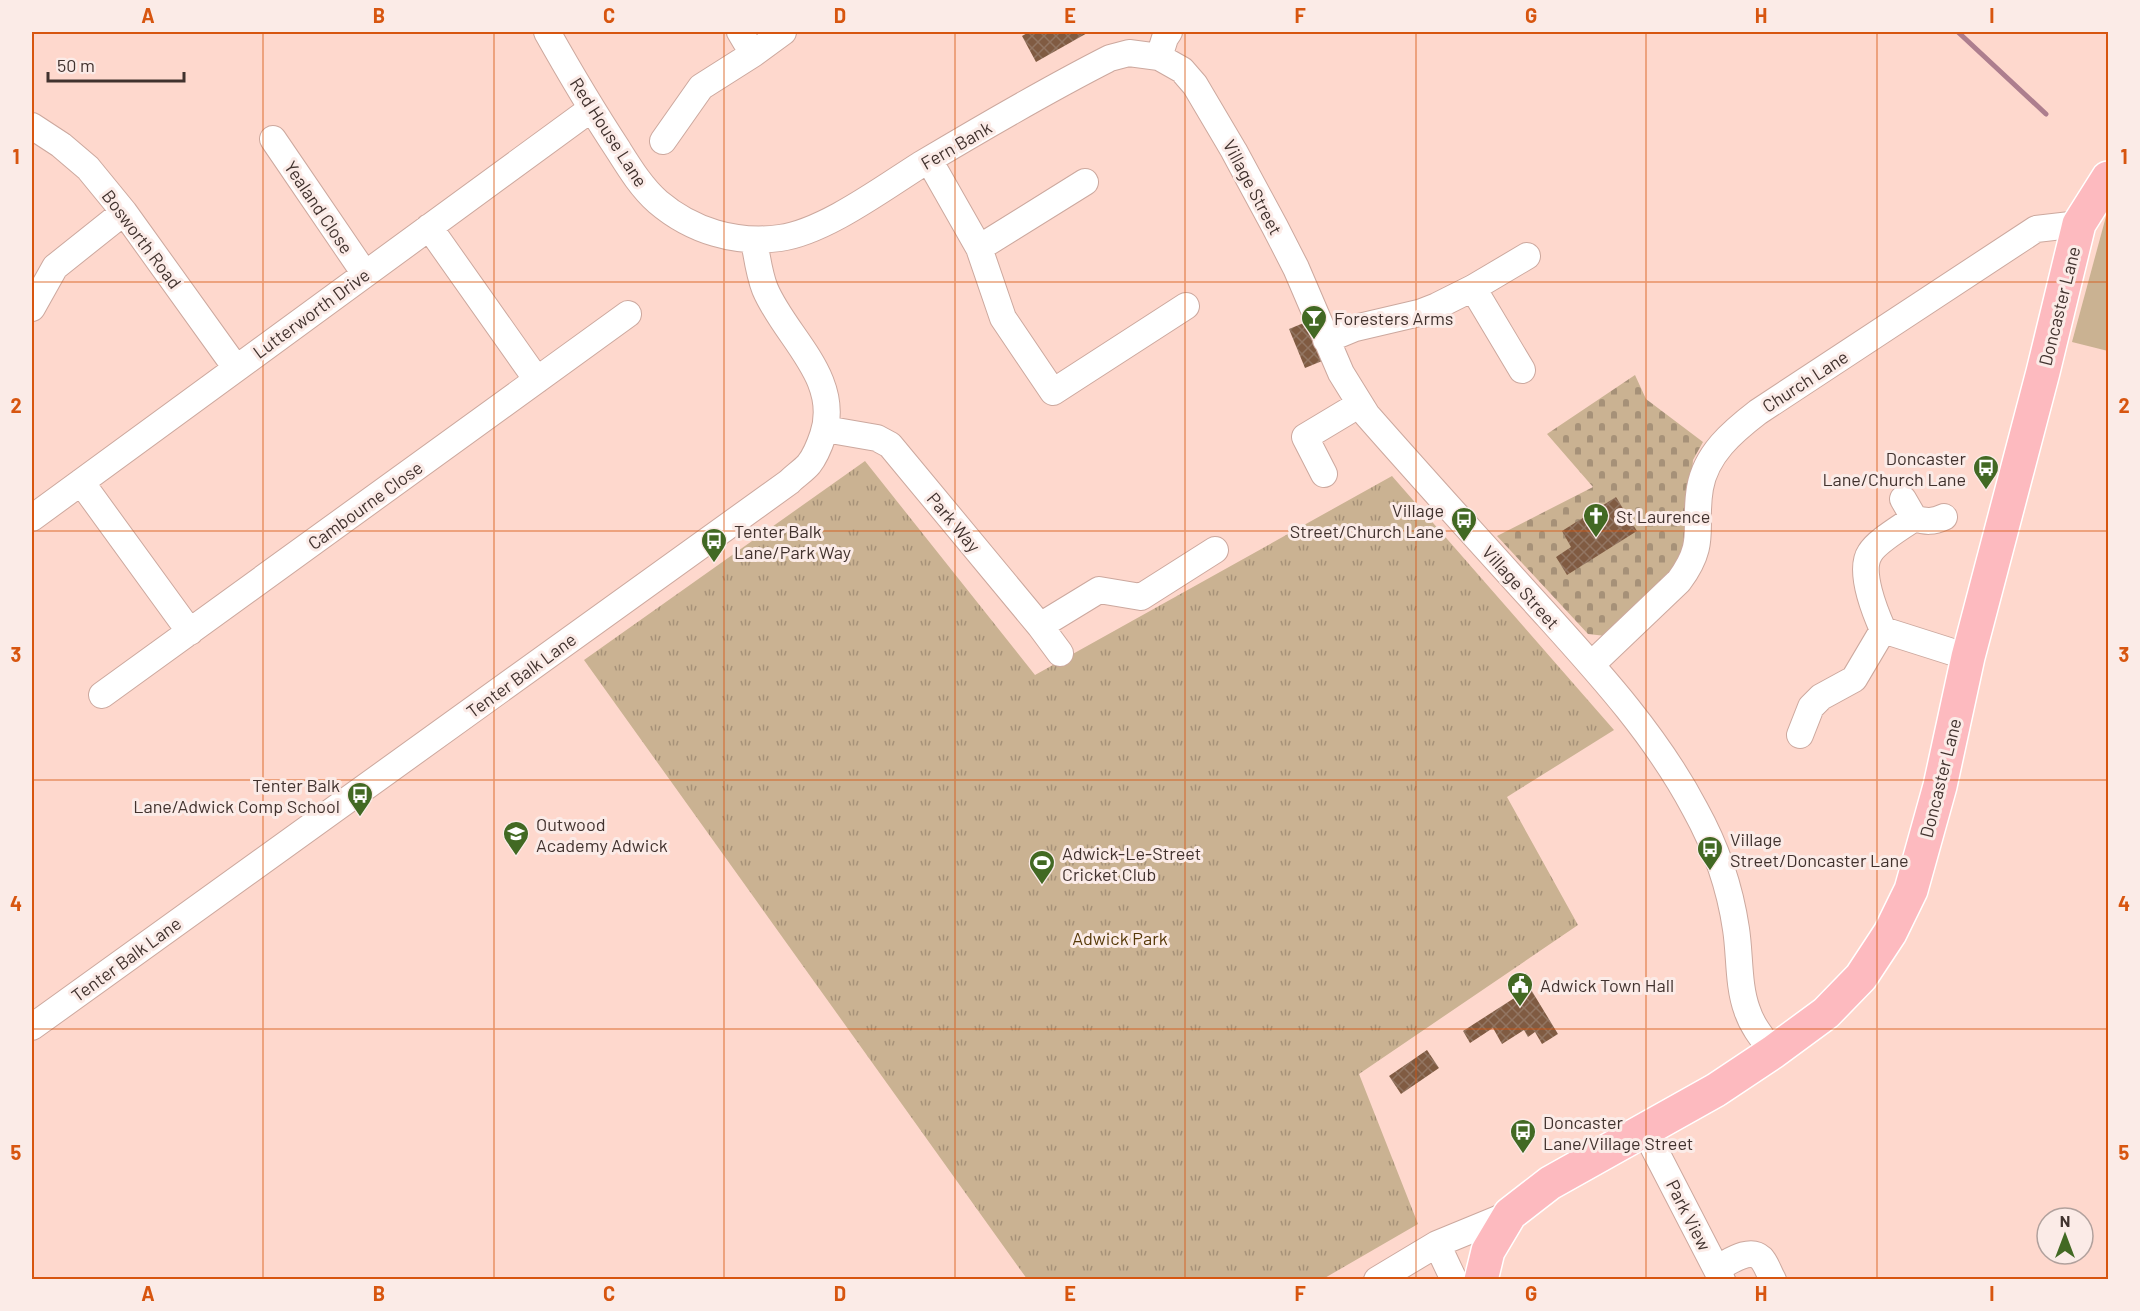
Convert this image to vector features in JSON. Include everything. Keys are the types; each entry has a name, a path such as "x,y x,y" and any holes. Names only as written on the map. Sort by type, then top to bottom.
{"main road":[{"path":"2079,224 2109,178"},
{"name":"Doncaster Lane","path":"1481,1280 1488,1251 1510,1214 1550,1183 1716,1090 1773,1052 1826,1012 1861,977 1890,933 1911,890 1940,786 1968,657 2040,384 2079,224"}],"street":[{"name":"Red House Lane","path":"546,32 591,109 638,179 657,201 679,218 702,229 723,236 754,240"},
{"path":"740,32 753,54"},
{"path":"663,141 701,87 783,32"},
{"path":"1159,57 1165,38 1170,32"},
{"name":"Fern Bank","path":"754,240 782,238 813,229 1110,58 1129,53 1159,57"},
{"name":"Village Street","path":"1159,57 1182,70 1208,106 1296,268 1341,373 1366,415 1592,664 1647,733 1678,779 1696,810 1717,858 1729,896 1736,928 1746,1009 1754,1027 1773,1052"},
{"name":"Lutterworth Drive","path":"32,518 591,109"},
{"name":"Bosworth Road","path":"32,126 61,145 88,168 124,212 236,368"},
{"name":"Yealand Close","path":"273,139 364,274"},
{"path":"930,160 979,248 1003,318 1053,392 1186,306"},
{"path":"979,248 1084,182"},
{"path":"32,308 55,267 124,212"},
{"name":"Church Lane","path":"1592,664 1679,580 1690,566 1696,552 1700,488 1704,473 1725,440 1741,425 2036,229 2079,224"},
{"path":"429,227 537,380"},
{"name":"Tenter Balk Lane","path":"32,1028 789,483 809,464 820,446 825,429 824,388 766,290 757,261 754,240"},
{"path":"1326,340 1355,328 1419,313 1473,288 1527,256"},
{"path":"1473,288 1522,370"},
{"name":"Cambourne Close","path":"102,695 628,314"},
{"path":"1324,474 1305,437 1360,404"},
{"name":"Park Way","path":"825,429 869,436 890,445 1060,653"},
{"path":"81,482 190,632"},
{"path":"1883,630 1868,588 1866,560 1871,551 1909,509 1926,522 1944,517"},
{"path":"1040,626 1099,590 1141,597 1215,550"},
{"path":"1883,630 1968,657"},
{"path":"1800,735 1811,707 1821,697 1854,679 1883,630"},
{"name":"Park View","path":"1644,1129 1719,1274 1741,1257 1755,1254 1762,1259 1773,1280"},
{"path":"1377,1280 1437,1244 1510,1214"},
{"path":"1437,1244 1454,1280"}],"green space":[{"path":"2108,209 2108,351 2072,342"},
{"path":"1635,375 1646,399 1703,442 1693,460 1684,565 1606,636 1588,634 1497,536 1593,487 1547,434"},
{"name":"Adwick Park","path":"865,461 1035,675 1392,476 1614,730 1507,797 1578,925 1359,1074 1418,1224 1323,1279 1027,1279 584,660"}],"building":[{"path":"1029,32 1089,32 1036,62 1022,36"},
{"path":"1311,320 1327,359 1305,368 1289,329"},
{"name":"St Laurence","path":"1616,497 1637,531 1567,575 1556,557 1571,547 1562,531"},
{"name":"Adwick Town Hall","path":"1530,988 1558,1034 1542,1044 1535,1032 1528,1037 1524,1030 1502,1044 1493,1028 1470,1043 1463,1031"},
{"path":"1427,1050 1439,1068 1401,1094 1389,1076"}],"waterway":[{"path":"1958,32 2046,114"}],"place":[{"name":"Foresters Arms","path":"1314,341"},
{"name":"Doncaster Lane/Church Lane","path":"1986,491"},
{"name":"St Laurence","path":"1596,539"},
{"name":"Village Street/Church Lane","path":"1464,543"},
{"name":"Tenter Balk Lane/Park Way","path":"714,564"},
{"name":"Tenter Balk Lane/Adwick Comp School","path":"360,818"},
{"name":"Outwood Academy Adwick","path":"516,857"},
{"name":"Village Street/Doncaster Lane","path":"1710,872"},
{"name":"Adwick-Le-Street Cricket Club","path":"1042,886"},
{"name":"Adwick Town Hall","path":"1520,1008"},
{"name":"Doncaster Lane/Village Street","path":"1523,1155"}]}
